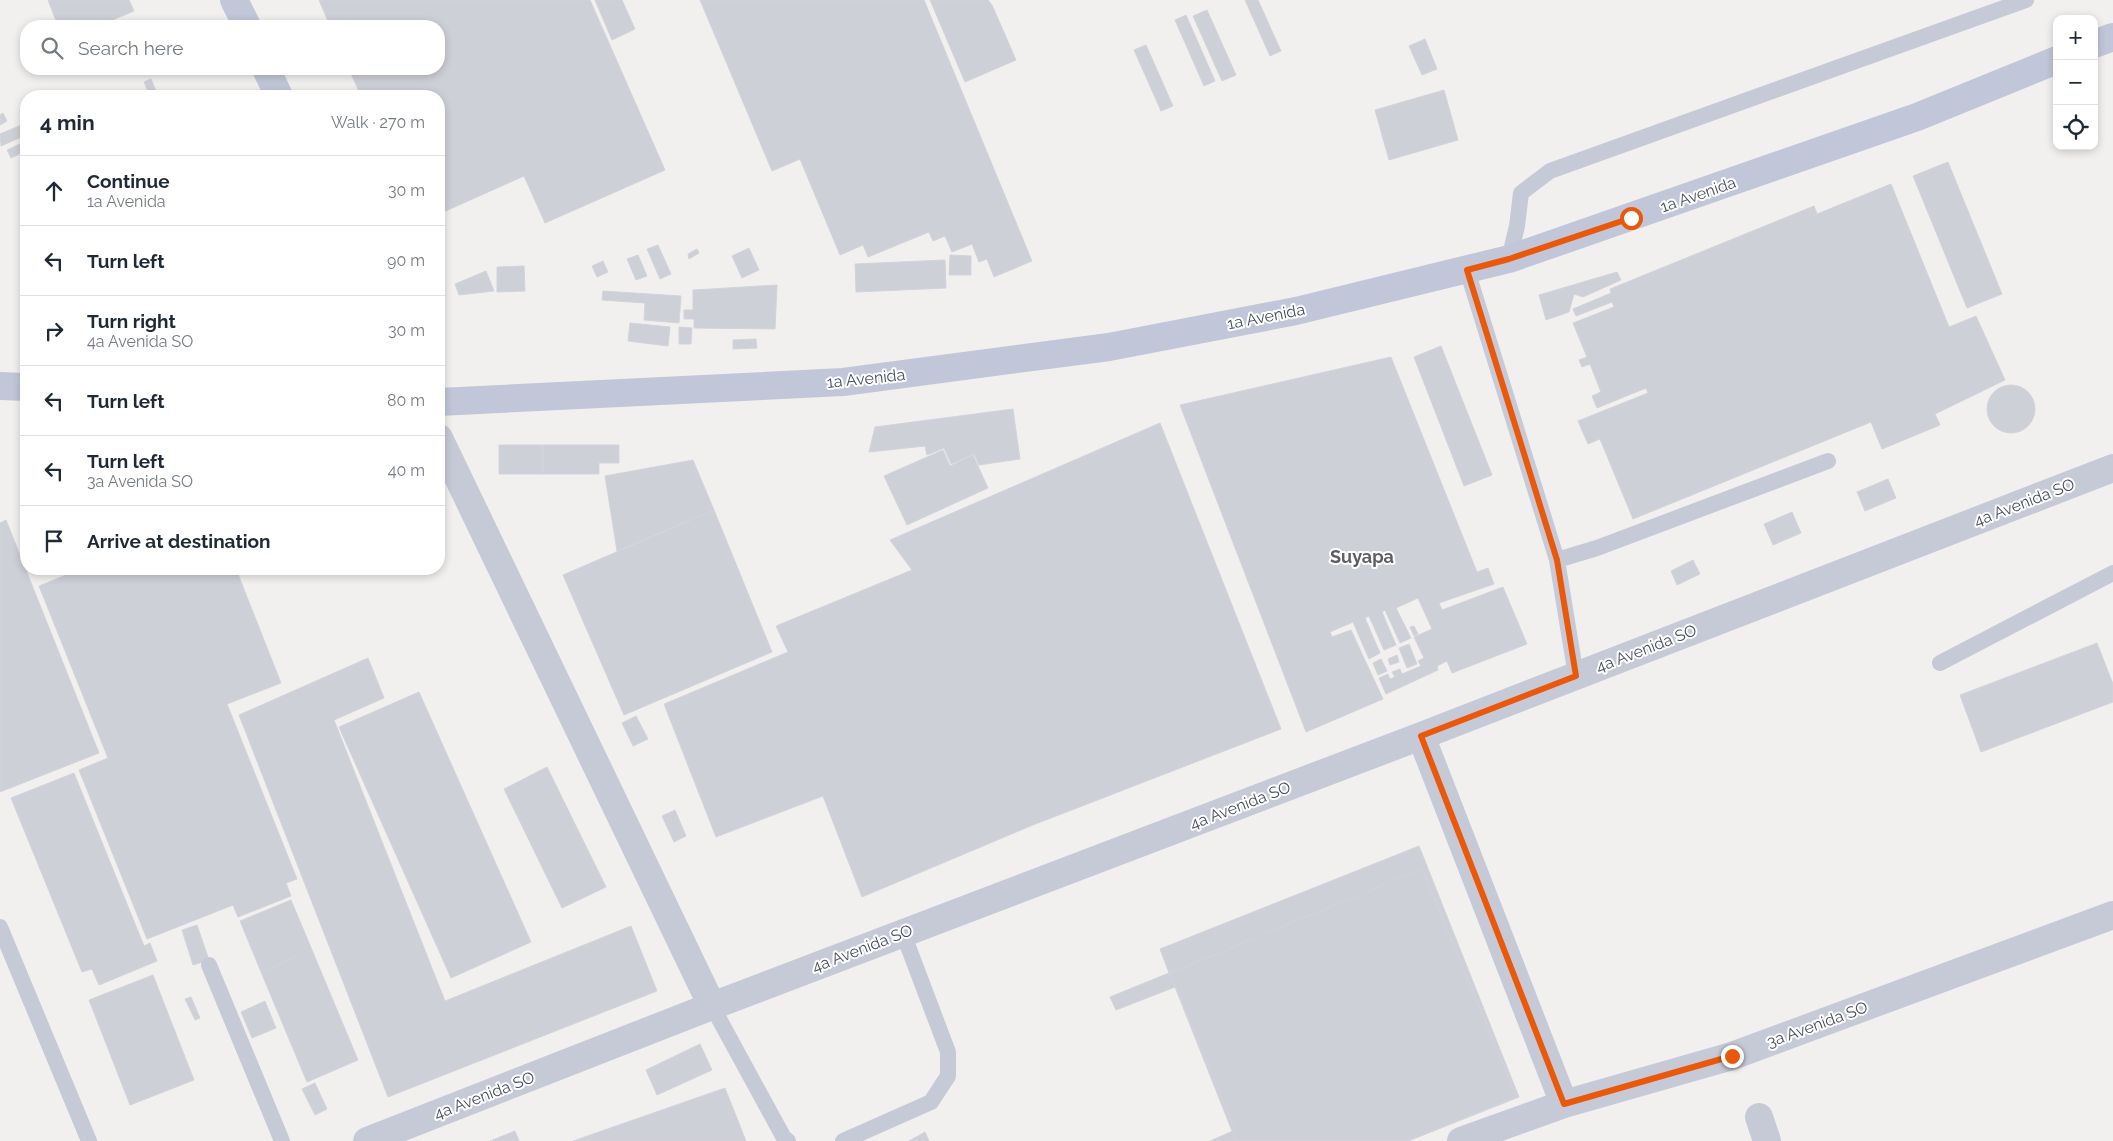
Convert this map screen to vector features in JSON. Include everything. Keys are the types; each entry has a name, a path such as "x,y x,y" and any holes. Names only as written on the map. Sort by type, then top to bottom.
{"street":[{"path":"234,0 244,20"},
{"path":"2098,43 2113,37"},
{"name":"1a Avenida","path":"445,402 843,382 1109,347 1296,311 1509,259 1917,117 2053,62"},
{"path":"269,75 276,90"},
{"path":"0,386 20,387"},
{"path":"445,450 712,1006"},
{"name":"4a Avenida SO","path":"368,1141 712,1006 1421,736 2113,468"},
{"path":"1421,736 1564,1104"},
{"name":"3a Avenida SO","path":"1461,1141 1523,1130 1564,1104 1732,1056 2113,915"}],"lane":[{"path":"1509,259 1517,226 1521,193 1550,171 2026,0"},
{"path":"1467,270 1557,560 1576,676"},
{"path":"1557,560 1596,548 1828,461"},
{"path":"1940,663 2113,573"},
{"path":"0,927 89,1141"},
{"path":"843,1141 932,1102 948,1076 948,1052 904,932"},
{"path":"209,965 282,1141"},
{"path":"712,1006 784,1138 788,1141"}],"building":[{"path":"48,0 129,0 134,11 112,20 56,20"},
{"path":"319,0 590,0 665,170 545,223 524,176 445,211 445,90 358,90 352,75 445,75 445,20 327,20"},
{"path":"595,0 622,0 635,29 612,40"},
{"path":"700,0 924,0 1032,261 994,277 987,259 979,262 972,244 952,252 945,236 933,241 929,232 868,257 863,245 840,255 800,159 772,171"},
{"path":"930,0 988,0 992,5 1016,60 965,82"},
{"path":"1245,0 1258,0 1281,51 1270,56"},
{"path":"1207,10 1236,75 1222,81 1193,16"},
{"path":"1186,15 1215,81 1204,86 1175,20"},
{"path":"1425,39 1437,69 1422,75 1409,46"},
{"path":"1146,45 1173,106 1161,111 1134,50"},
{"path":"151,79 156,90 147,90 144,82"},
{"path":"1444,90 1458,140 1389,160 1375,110"},
{"path":"3,113 7,121 0,125 0,115"},
{"path":"20,126 20,138 1,146 0,134"},
{"path":"20,144 20,154 11,158 7,150"},
{"path":"1948,162 2002,294 1967,308 1913,176"},
{"path":"1891,184 1949,327 1976,316 2005,380 1935,414 1940,425 1882,449 1871,422 1633,519 1600,439 1588,444 1578,421 1648,393 1646,388 1597,408 1592,396 1601,392 1590,364 1582,367 1579,360 1587,357 1573,323 1614,307 1612,302 1576,316 1573,309 1611,293 1610,289 1814,206 1817,214"},
{"path":"658,245 671,274 660,279 647,249"},
{"path":"749,248 759,270 742,278 732,256"},
{"path":"697,249 699,253 689,259 688,254"},
{"path":"638,255 647,276 636,280 627,259"},
{"path":"950,255 971,256 971,275 949,275"},
{"path":"945,260 946,288 856,292 855,264"},
{"path":"603,261 608,272 597,277 592,266"},
{"path":"524,266 525,291 497,292 497,267"},
{"path":"486,271 494,291 459,295 455,284"},
{"path":"1617,272 1621,280 1583,297 1574,294 1569,312 1546,320 1539,295"},
{"path":"777,285 775,329 694,328 694,319 684,319 684,310 693,310 693,290"},
{"path":"603,291 681,296 679,323 644,320 645,303 602,300"},
{"path":"630,323 670,327 668,346 628,341"},
{"path":"679,327 692,328 691,344 679,344"},
{"path":"756,339 757,348 733,349 733,340"},
{"path":"1441,346 1492,475 1464,486 1414,357"},
{"path":"1391,357 1477,572 1488,568 1494,584 1439,603 1442,610 1503,587 1527,644 1452,673 1447,661 1437,666 1438,670 1386,694 1379,678 1388,674 1390,679 1395,677 1392,672 1400,669 1402,674 1421,666 1418,661 1424,658 1414,637 1432,629 1418,598 1396,608 1411,638 1400,643 1385,610 1382,612 1396,645 1384,650 1369,616 1365,618 1380,653 1369,659 1353,622 1330,632 1332,637 1351,630 1383,699 1306,732 1180,405"},
{"path":"2011,385 2020,387 2028,392 2033,400 2035,409 2033,418 2028,426 2020,431 2011,433 2002,431 1994,426 1989,418 1987,409 1989,400 1994,392 2002,387"},
{"path":"1013,409 1020,459 979,465 974,454 951,464 944,448 927,455 925,446 869,452 875,427"},
{"path":"1160,423 1281,729 1033,825 862,897 823,796 716,837 664,704 788,652 776,626 912,570 890,540"},
{"path":"499,445 543,445 543,474 499,474"},
{"path":"543,445 619,445 619,463 599,463 599,474 543,474"},
{"path":"943,450 950,466 973,455 988,488 907,525 884,476"},
{"path":"693,460 714,510 617,551 605,476"},
{"path":"1888,479 1896,498 1865,511 1857,492"},
{"path":"714,510 772,652 624,715 563,575"},
{"path":"1792,512 1801,533 1773,545 1764,524"},
{"path":"6,520 20,555 20,575 28,575 99,753 0,792 0,523"},
{"path":"1693,560 1700,574 1677,585 1671,571"},
{"path":"66,575 238,575 281,683 227,704 297,879 286,883 291,896 238,917 233,905 147,939 79,770 108,758 39,586"},
{"path":"1414,626 1418,634 1414,636 1410,627"},
{"path":"2097,643 2113,684 2113,702 1981,752 1960,695"},
{"path":"1409,644 1417,664 1407,668 1399,648"},
{"path":"1397,655 1399,662 1390,665 1388,659"},
{"path":"368,658 384,698 334,720 445,1001 631,926 657,991 388,1097 239,715"},
{"path":"1381,659 1387,671 1378,675 1373,663"},
{"path":"419,692 531,942 451,978 339,727"},
{"path":"636,716 648,739 633,746 622,723"},
{"path":"547,767 606,887 562,908 504,789"},
{"path":"74,773 144,946 150,943 157,961 99,985 92,969 82,972 11,798"},
{"path":"675,810 686,836 674,842 662,816"},
{"path":"1419,846 1519,1097 1408,1141 1236,1141 1175,987 1116,1010 1110,997 1169,973 1160,949"},
{"path":"1422,869 1517,1097 1408,1141 1210,1141 1235,1130 1170,973"},
{"path":"291,900 312,950 261,972 240,921"},
{"path":"197,925 209,960 193,965 182,930"},
{"path":"312,950 358,1060 307,1082 261,972"},
{"path":"153,975 194,1080 130,1105 89,1000"},
{"path":"191,997 200,1018 195,1020 185,999"},
{"path":"265,1001 276,1028 252,1038 241,1012"},
{"path":"700,1044 712,1070 657,1095 646,1070"},
{"path":"315,1083 327,1109 315,1115 302,1089"},
{"path":"725,1088 746,1141 573,1141"},
{"path":"515,1131 519,1141 490,1141"},
{"path":"925,1132 929,1141 909,1141"}],"district":[{"name":"Suyapa","path":"1362,557"}],"route":[{"path":"1631,218 1509,259 1467,270 1557,560 1576,676 1421,736 1564,1104 1732,1056"}]}
